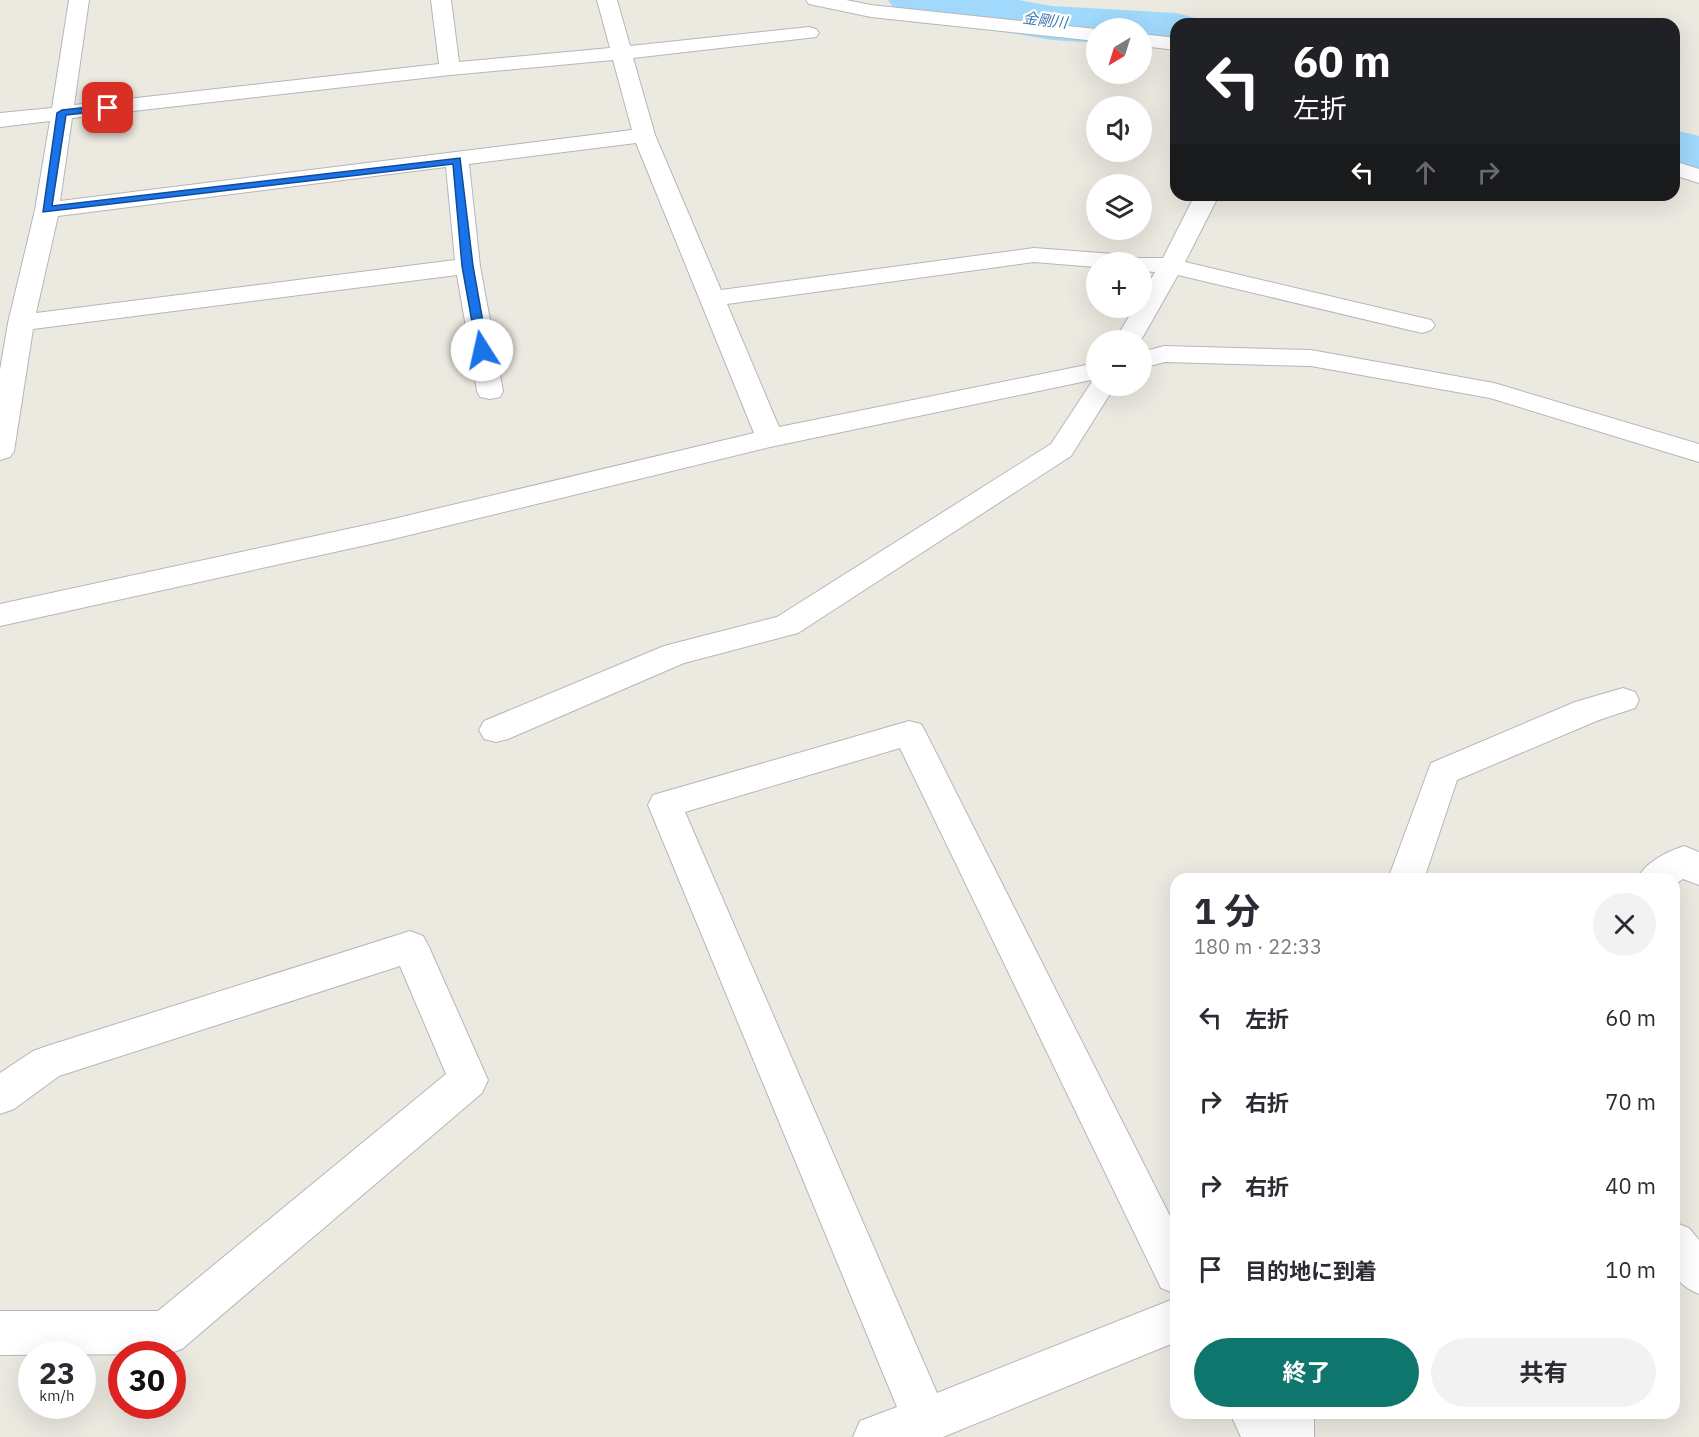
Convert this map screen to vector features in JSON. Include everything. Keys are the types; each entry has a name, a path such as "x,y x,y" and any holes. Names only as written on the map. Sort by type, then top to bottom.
{"street":[{"path":"0,451 21,323 47,210 79,0"},
{"path":"441,0 450,69"},
{"path":"607,0 644,135 770,438"},
{"path":"816,0 871,10 1086,34"},
{"path":"0,120 450,69 809,33"},
{"path":"1152,41 1170,43"},
{"path":"47,210 644,135"},
{"path":"457,160 468,266 490,391"},
{"path":"1680,170 1699,176"},
{"path":"1134,330 1171,266 1204,201"},
{"path":"712,299 1034,255 1086,259"},
{"path":"1152,265 1171,266 1422,325"},
{"path":"21,323 468,266"},
{"path":"1152,357 1164,354 1311,358 1494,391 1699,453"},
{"path":"0,615 389,530 770,438 1086,373"},
{"path":"496,730 675,654 787,625 1061,450 1096,396"},
{"path":"1408,873 1443,772 1587,711 1623,700"},
{"path":"926,1421 665,805 909,733 1170,1261"},
{"path":"1665,873 1684,860 1699,870"},
{"path":"0,1096 47,1063 410,947 468,1080 166,1333 0,1333"},
{"path":"1680,1250 1699,1273"},
{"path":"876,1437 926,1421 1170,1322"},
{"path":"1256,1419 1267,1437"},
{"path":"1291,1419 1291,1437"}],"waterway":[{"name":"金剛川","path":"916,0 1052,23 1170,30"},
{"name":"金剛川","path":"1680,151 1699,157"}],"route":[{"path":"108,108 62,113 47,210 457,160 468,266 482,350"}]}
